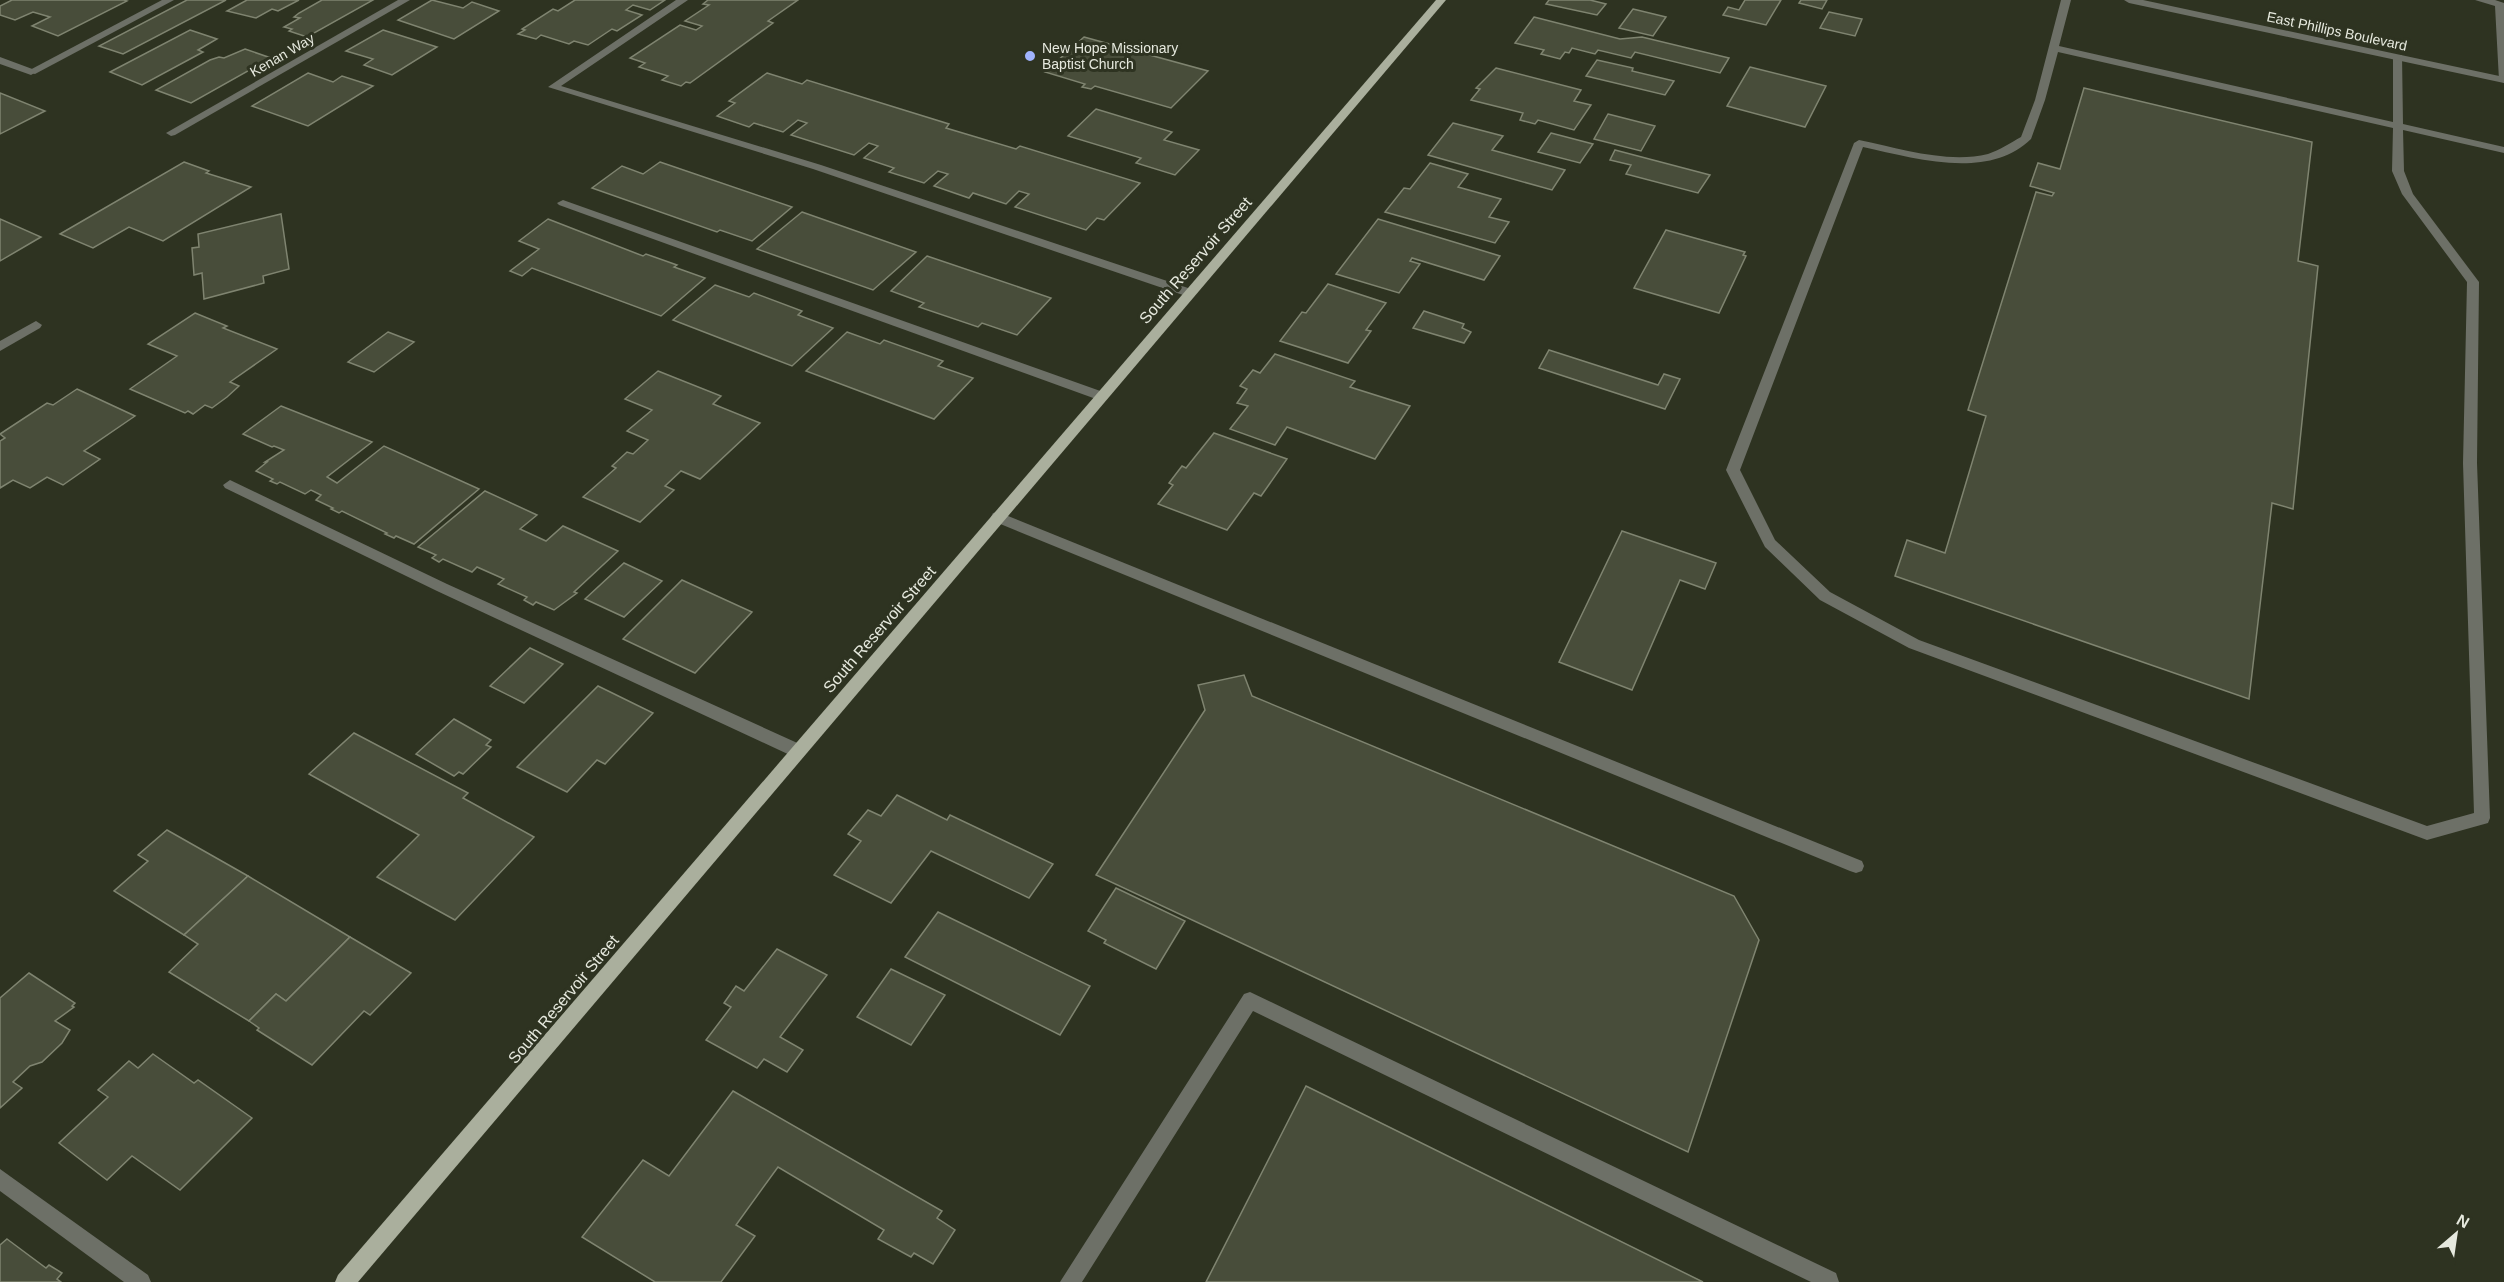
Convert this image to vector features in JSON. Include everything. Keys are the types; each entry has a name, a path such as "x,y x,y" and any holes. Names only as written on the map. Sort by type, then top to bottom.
{"main road":[{"name":"South Reservoir Street","path":"345,1282 1441,0"}],"street":[{"path":"0,60 31,72 169,0"},
{"name":"Kenan Way","path":"171,133 405,0"},
{"path":"683,0 553,87 817,167 1190,293"},
{"path":"2067,0 2040,100 2026,139 1992,156 1964,159 1912,153 1859,143 1733,470 1770,543 1825,596 1914,645 2427,833 2482,818 2470,463 2473,282 2408,194 2398,171 2398,57"},
{"name":"East Phillips Boulevard","path":"2129,0 2504,80"},
{"path":"2480,0 2500,4 2504,80"},
{"path":"2054,48 2504,150"},
{"path":"563,203 1101,396"},
{"path":"0,347 36,325"},
{"path":"230,485 419,578 798,751"},
{"path":"998,517 1856,867"},
{"path":"1070,1282 1250,1000 1819,1275 1829,1282"},
{"path":"0,1179 141,1282"}],"building":[{"path":"12,0 127,1 58,36 32,26 50,17 33,12 15,20 0,15 0,6"},
{"path":"187,0 226,0 123,54 99,46"},
{"path":"247,0 299,0 278,11 272,9 256,18 227,11"},
{"path":"322,0 373,0 307,37 284,27 300,18 294,17 299,13"},
{"path":"432,0 463,8 472,2 499,11 454,39 398,20"},
{"path":"575,0 665,0 650,10 633,5 626,10 642,15 617,31 612,29 588,45 574,41 569,44 541,35 536,39 518,34 553,9 558,11"},
{"path":"708,0 798,0 768,21 773,23 690,83 686,82 681,86 662,80 668,76 639,67 645,63 630,58 680,25 696,30 702,26 685,21 709,5 703,4"},
{"path":"1549,0 1590,0 1606,4 1597,15 1546,4"},
{"path":"1745,0 1781,0 1766,25 1723,15 1728,7 1739,10"},
{"path":"1801,0 1827,0 1822,9 1799,3"},
{"path":"1633,9 1666,17 1653,36 1619,28"},
{"path":"1829,12 1862,19 1855,36 1820,28"},
{"path":"1534,17 1620,39 1642,37 1729,58 1720,73 1635,52 1631,58 1598,50 1595,54 1572,48 1560,59 1541,54 1544,50 1515,43"},
{"path":"190,30 217,39 198,50 203,52 142,85 110,72"},
{"path":"383,30 437,47 392,75 364,65 373,59 346,51"},
{"path":"1084,37 1208,71 1171,108 1095,86 1091,89 1082,87 1085,84 1045,72"},
{"path":"245,49 271,58 191,103 156,90 210,60 224,58"},
{"path":"1597,60 1674,81 1665,95 1586,76"},
{"path":"1750,67 1826,86 1805,127 1727,106"},
{"path":"1496,68 1581,90 1574,101 1591,105 1574,130 1538,120 1535,124 1520,120 1523,113 1471,100 1480,89 1476,88"},
{"path":"308,73 333,82 342,76 373,86 308,126 252,106"},
{"path":"767,73 802,84 807,80 949,124 946,128 1016,149 1020,146 1140,183 1104,220 1097,218 1086,230 1015,207 1029,194 1019,191 1006,204 973,193 969,198 934,186 948,174 938,171 924,183 889,172 894,168 864,158 878,146 869,143 854,155 791,135 807,123 798,120 783,132 754,123 749,127 717,116 735,103 729,101"},
{"path":"2084,88 2312,142 2298,261 2318,266 2293,509 2272,503 2249,699 1895,576 1907,540 1945,553 1986,416 1968,410 2036,192 2052,196 2054,193 2030,186 2038,163 2060,169"},
{"path":"0,93 45,111 0,134"},
{"path":"1096,109 1172,132 1164,140 1199,150 1175,175 1136,163 1141,158 1068,136"},
{"path":"1608,114 1655,126 1641,151 1594,139"},
{"path":"1453,123 1503,136 1492,150 1565,170 1552,190 1428,155"},
{"path":"1551,133 1593,144 1580,163 1538,152"},
{"path":"1615,150 1710,175 1698,193 1626,174 1631,165 1610,160"},
{"path":"184,162 209,171 206,173 251,187 163,241 129,227 93,248 60,234"},
{"path":"660,162 792,207 752,241 720,230 717,232 592,188 622,166 643,174"},
{"path":"1430,163 1468,174 1458,187 1501,199 1489,217 1509,222 1495,243 1385,212 1404,188 1410,189"},
{"path":"802,212 916,252 873,290 757,249"},
{"path":"281,214 289,269 263,276 264,283 204,299 202,273 194,275 192,248 199,247 198,234"},
{"path":"0,219 41,237 0,261"},
{"path":"548,219 643,256 646,254 677,265 674,267 705,278 661,316 532,268 522,276 510,271 539,249 519,241"},
{"path":"1378,219 1500,256 1484,280 1412,258 1410,261 1420,264 1399,293 1336,274"},
{"path":"1666,230 1745,252 1743,255 1746,256 1719,313 1634,288"},
{"path":"927,256 1051,298 1017,335 982,323 978,327 919,307 924,303 891,291"},
{"path":"1328,284 1386,303 1366,330 1371,331 1348,363 1280,341 1302,312 1306,313"},
{"path":"715,285 749,297 754,293 802,311 798,315 833,328 792,366 673,320"},
{"path":"1424,311 1464,324 1462,328 1471,332 1464,343 1413,328"},
{"path":"195,313 227,326 223,328 277,349 230,382 239,386 227,397 212,408 205,405 193,414 188,411 185,413 130,389 177,356 148,344"},
{"path":"388,332 414,342 374,372 348,362"},
{"path":"847,332 880,344 884,340 943,361 938,366 973,378 934,419 806,371"},
{"path":"1549,350 1658,385 1664,374 1680,379 1665,409 1539,368"},
{"path":"1275,354 1355,381 1350,387 1410,406 1375,459 1287,427 1275,445 1230,429 1248,406 1237,403 1247,389 1240,386 1253,370 1260,373"},
{"path":"658,371 721,396 713,404 760,423 700,479 681,471 665,486 674,490 640,522 583,497 616,468 612,466 627,452 633,454 648,440 627,431 652,410 625,399"},
{"path":"77,389 135,416 84,451 100,459 63,485 47,477 30,488 13,480 0,488 0,441 5,438 0,434 47,403 53,405"},
{"path":"281,406 372,442 327,477 337,483 384,446 479,489 414,544 396,536 394,538 342,511 339,513 331,509 333,508 316,500 321,495 311,490 305,494 280,482 277,484 270,481 273,479 256,471 267,462 265,462 284,450 243,434"},
{"path":"1214,433 1287,459 1261,496 1254,493 1227,530 1158,504 1173,485 1169,483 1182,466 1186,468"},
{"path":"485,491 537,515 520,529 546,541 563,526 618,551 574,592 577,593 554,610 536,602 533,605 524,600 527,597 498,584 504,579 477,567 472,572 443,559 439,562 432,558 436,555 418,547"},
{"path":"1622,531 1716,563 1705,589 1680,580 1632,690 1559,662"},
{"path":"624,563 662,581 624,617 585,599"},
{"path":"682,580 752,612 695,673 623,639"},
{"path":"530,648 563,664 524,703 490,686"},
{"path":"1244,675 1252,696 1734,896 1759,940 1688,1152 1096,875 1205,710 1198,685"},
{"path":"598,686 653,713 605,764 597,760 567,792 517,767"},
{"path":"454,719 491,740 486,745 491,747 463,774 459,772 454,776 416,754"},
{"path":"354,733 468,793 463,798 534,837 455,920 377,877 419,835 309,774"},
{"path":"897,795 947,820 950,815 1053,864 1029,898 931,851 891,903 834,875 861,841 848,834 868,810 881,816"},
{"path":"167,830 248,876 184,935 114,891 148,861 138,855"},
{"path":"248,876 350,937 286,1001 276,994 249,1021 169,972 198,944 184,935"},
{"path":"1116,888 1185,921 1156,969 1104,943 1106,940 1088,931"},
{"path":"938,912 1090,986 1060,1035 905,957"},
{"path":"350,937 411,973 370,1015 364,1011 312,1065 257,1030 259,1028 249,1021 276,994 286,1001"},
{"path":"777,949 827,975 780,1037 803,1050 787,1072 764,1059 757,1068 706,1040 731,1007 724,1003 736,986 744,991"},
{"path":"891,969 945,995 911,1045 857,1017"},
{"path":"29,973 75,1003 72,1006 74,1007 55,1021 70,1030 62,1043 42,1062 30,1066 13,1082 22,1088 0,1108 0,998"},
{"path":"153,1054 194,1083 198,1080 252,1118 180,1190 132,1156 107,1180 59,1143 108,1097 98,1090 129,1061 138,1068"},
{"path":"1306,1086 1703,1282 1206,1282"},
{"path":"733,1091 942,1211 937,1218 955,1230 933,1264 914,1253 911,1257 878,1239 884,1230 778,1167 736,1225 755,1236 721,1282 655,1282 582,1237 643,1160 669,1176"},
{"path":"7,1239 46,1268 49,1265 62,1273 57,1279 61,1282 0,1282 0,1245"}],"place":[{"name":"New Hope Missionary Baptist Church","path":"1030,56"}]}
